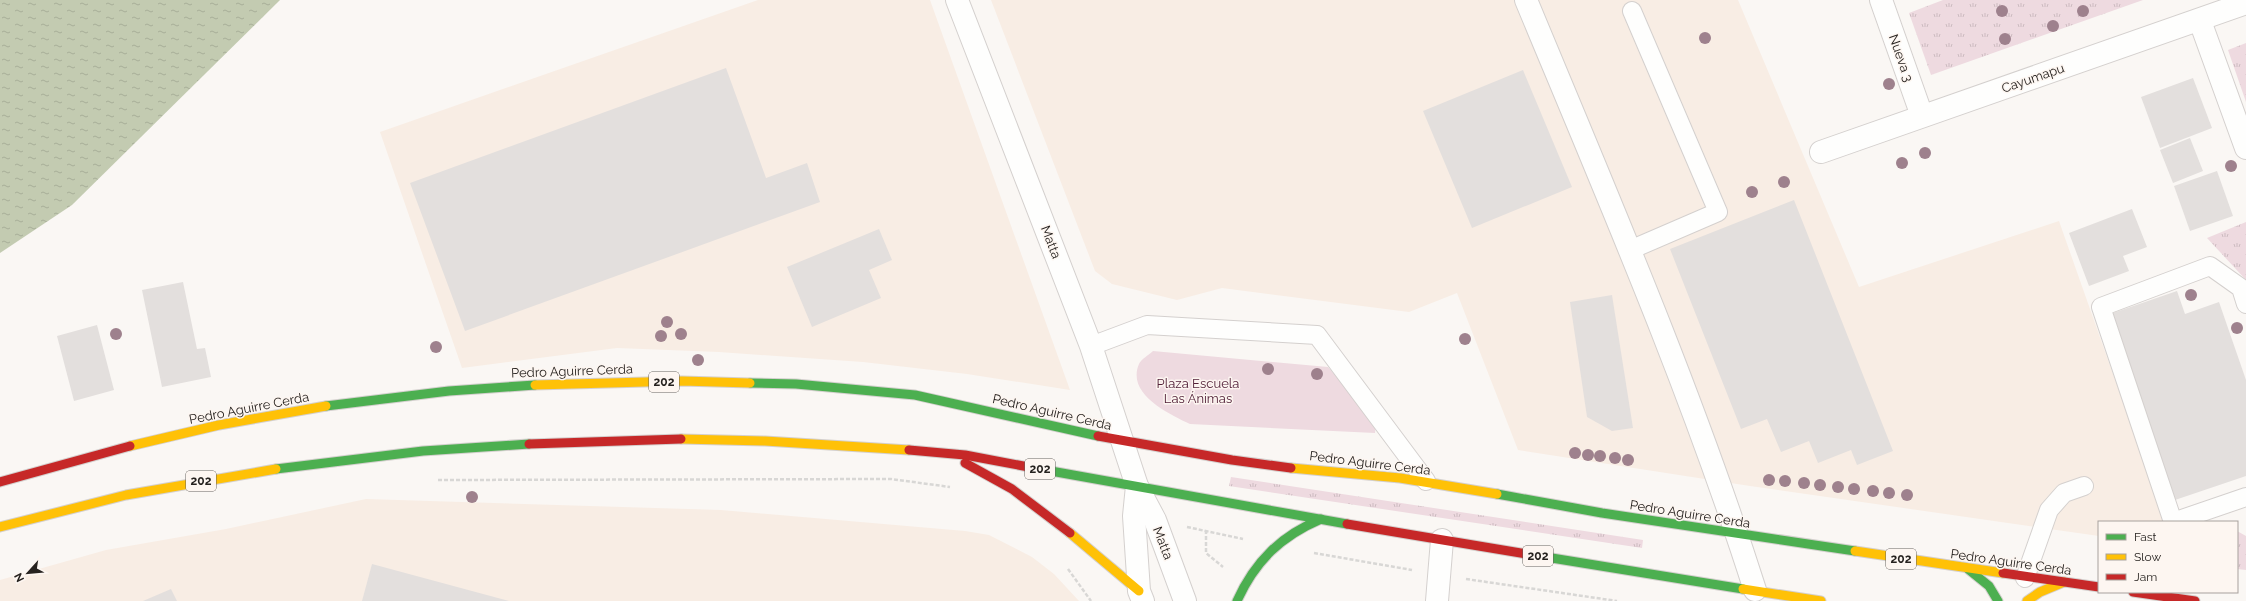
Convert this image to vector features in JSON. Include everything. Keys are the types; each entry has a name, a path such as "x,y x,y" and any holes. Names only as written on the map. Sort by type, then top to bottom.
{"highway":[{"name":"Pedro Aguirre Cerda","path":"0,482 111,450 204,429 298,412 393,398 497,387 601,382 721,381 810,385 914,394 1122,442 1233,460 1426,482 1564,507 1737,535 1968,570 2098,587"},
{"name":"202","path":"0,527 112,497 160,488 306,464 404,452 503,444 613,440 722,439 832,444 942,452 1442,540 1821,601"},
{"path":"942,452 980,470 1016,491 1044,512 1141,596"},
{"path":"1237,601 1244,583 1257,563 1273,546 1298,528 1321,519"},
{"path":"1968,570 1989,586 1998,601"},
{"path":"2027,601 2040,592 2065,582"},
{"path":"2140,593 2195,601"}],"street":[{"name":"Matta","path":"957,0 1091,346 1137,486 1154,520 1185,601"},
{"path":"1526,0 1630,250 1707,446 1755,590"},
{"name":"Nueva 3","path":"1881,0 1922,116"},
{"name":"Cayumapu","path":"1821,152 2200,21 2246,3"},
{"path":"2200,21 2246,148"},
{"name":"Matta","path":"1137,486 1134,516 1141,596"},
{"path":"1436,601 1442,540"}],"lane":[{"path":"1630,250 1718,212 1632,11"},
{"path":"2173,521 2101,307 2210,266 2241,288 2246,304"},
{"path":"1091,346 1147,325 1317,335 1426,482"},
{"path":"2025,578 2048,510 2064,493 2084,486"},
{"path":"2176,521 2246,497"}],"path":[{"path":"436,480 891,479 951,487"},
{"path":"1154,520 1273,546 1438,575 1617,601"}],"shaded area":[{"path":"758,0 930,0 1070,390 967,374 863,362 719,352 617,348 462,368 380,132"},
{"path":"991,0 1738,0 1859,287 2059,221 2165,521 2098,521 2098,536 1750,486 1518,450 1457,293 1409,312 1222,288 1177,300 1112,284 1095,271"},
{"path":"366,499 721,510 965,531 989,535 1032,557 1054,574 1079,601 0,601 0,580 106,550 226,529"}],"green space":[{"path":"1943,0 2143,0 1931,75 1909,13"},
{"path":"2246,43 2246,102 2228,50"},
{"path":"2246,222 2246,280 2207,238"},
{"name":"Plaza Escuela Las Ánimas","path":"1153,351 1328,367 1376,421 1375,433 1190,424 1161,409 1144,394 1139,385 1137,375 1139,364"},
{"path":"1231,477 1643,540 1642,548 1229,486"},
{"path":"2238,532 2246,536 2246,570 2238,569"}],"water":[{"path":"0,0 280,0 72,205 0,253"}],"building":[{"path":"726,68 766,178 807,163 820,202 465,331 410,183"},
{"path":"1523,70 1572,187 1472,228 1423,111"},
{"path":"2193,78 2212,128 2160,148 2141,97"},
{"path":"2190,138 2203,171 2173,183 2160,150"},
{"path":"2217,171 2233,216 2190,231 2174,186"},
{"path":"1794,200 1893,451 1857,465 1851,450 1818,463 1809,441 1781,452 1767,419 1741,429 1670,249"},
{"path":"2132,209 2147,247 2123,256 2129,271 2089,286 2069,233"},
{"path":"879,229 892,260 869,270 881,298 812,327 787,267"},
{"path":"183,282 197,349 205,348 211,377 162,387 142,290"},
{"path":"2177,291 2185,314 2219,302 2246,380 2246,476 2175,500 2110,314"},
{"path":"1612,295 1633,428 1612,431 1587,417 1570,302"},
{"path":"97,325 114,390 74,401 57,336"},
{"path":"372,564 509,601 362,601"},
{"path":"171,589 177,601 143,601"}],"traffic: fast":[{"path":"750,383 796,384 915,395 1098,436"},
{"path":"326,406 449,391 535,385"},
{"path":"276,469 423,451 529,444"},
{"path":"1034,468 1347,524"},
{"path":"1497,494 1602,513 1855,551"},
{"path":"1237,601 1252,574 1271,551 1294,533 1321,519"},
{"path":"1527,554 1743,589"},
{"path":"1968,569 1989,586 1998,601"}],"traffic: slow":[{"path":"535,385 682,381 750,383"},
{"path":"130,446 219,425 326,406"},
{"path":"681,439 765,441 909,450"},
{"path":"1291,468 1400,478 1497,494"},
{"path":"0,527 126,495 276,469"},
{"path":"1070,533 1139,591"},
{"path":"1855,551 2003,573"},
{"path":"2027,601 2040,592 2064,582"},
{"path":"1743,589 1821,601"}],"traffic: jam":[{"path":"1098,436 1232,460 1291,468"},
{"path":"529,444 681,439"},
{"path":"0,482 130,446"},
{"path":"909,450 965,455 1034,468"},
{"path":"965,463 1012,489 1070,533"},
{"path":"1347,524 1527,554"},
{"path":"2003,573 2098,587"},
{"path":"2140,593 2195,601"}]}
